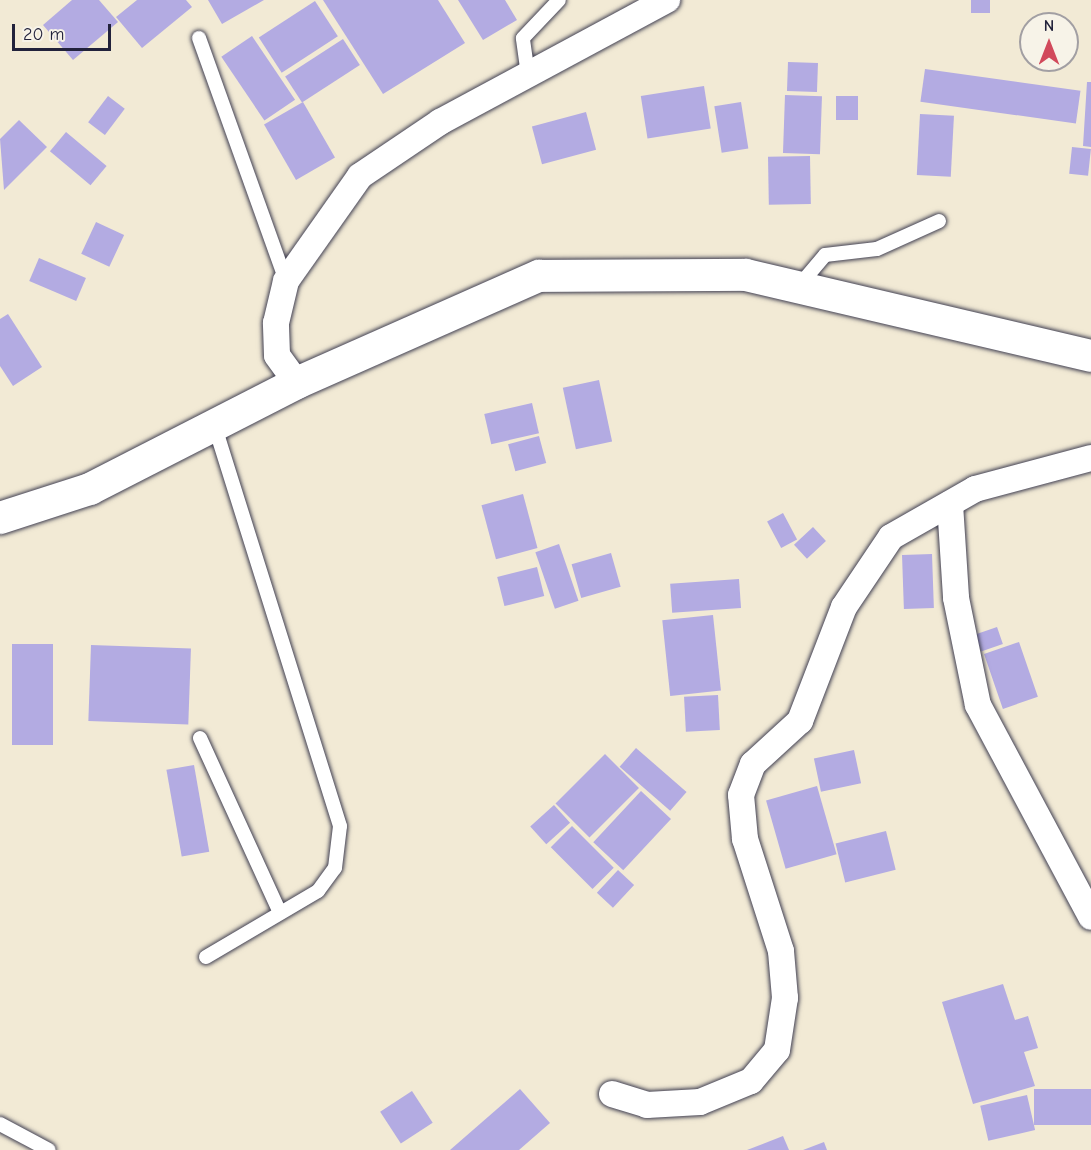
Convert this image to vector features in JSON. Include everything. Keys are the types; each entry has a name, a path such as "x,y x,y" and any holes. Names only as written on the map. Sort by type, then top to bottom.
{"street":[{"path":"297,383 277,355 276,323 286,280 360,176 440,122 667,0"},
{"path":"0,518 90,489 297,383 539,276 746,274 1091,356"},
{"path":"612,1094 647,1105 700,1102 751,1081 777,1050 785,998 781,951 745,840 741,795 753,764 800,721 844,607 891,537 975,489 1091,458"},
{"path":"950,504 956,598 978,705 1091,917"}],"lane":[{"path":"528,75 523,38 559,0"},
{"path":"199,38 286,280"},
{"path":"798,287 825,255 877,249 939,221"},
{"path":"206,957 318,891 335,868 340,826 215,427"},
{"path":"200,738 280,913"},
{"path":"0,1124 49,1150"}],"building":[{"path":"72,0 99,0 118,22 73,60 43,25"},
{"path":"137,0 186,0 192,7 142,48 116,17"},
{"path":"208,0 264,0 222,24"},
{"path":"323,0 438,0 465,43 383,94"},
{"path":"458,0 505,0 517,20 483,40"},
{"path":"971,0 990,0 990,13 971,13"},
{"path":"315,1 338,36 282,73 259,37"},
{"path":"252,36 295,100 264,121 221,57"},
{"path":"343,39 360,65 302,103 285,77"},
{"path":"788,62 818,63 817,92 787,91"},
{"path":"925,69 1080,91 1076,124 920,102"},
{"path":"1087,82 1091,82 1091,147 1083,146"},
{"path":"704,86 711,128 648,138 641,96"},
{"path":"785,95 822,96 820,154 783,153"},
{"path":"108,96 125,109 105,135 88,122"},
{"path":"836,96 858,96 858,120 836,120"},
{"path":"303,102 335,157 296,180 264,124"},
{"path":"741,102 748,148 722,153 714,106"},
{"path":"586,112 596,150 542,164 532,126"},
{"path":"920,114 954,116 951,177 917,175"},
{"path":"19,120 47,147 4,190 0,139"},
{"path":"66,132 107,166 91,185 50,151"},
{"path":"1072,147 1091,149 1088,176 1069,174"},
{"path":"810,156 811,204 769,205 768,157"},
{"path":"96,222 124,235 109,267 81,254"},
{"path":"39,258 86,278 76,301 29,281"},
{"path":"8,314 42,367 13,386 0,366 0,319"},
{"path":"599,380 612,442 576,449 563,388"},
{"path":"532,403 539,433 491,444 484,414"},
{"path":"539,436 546,463 515,471 508,444"},
{"path":"523,494 537,548 496,559 481,505"},
{"path":"783,513 797,539 781,548 767,521"},
{"path":"813,527 826,541 807,559 794,545"},
{"path":"559,544 579,601 555,609 535,552"},
{"path":"611,553 621,587 581,598 572,564"},
{"path":"932,554 934,608 904,609 902,555"},
{"path":"537,567 544,596 504,606 497,577"},
{"path":"739,579 741,608 672,613 670,584"},
{"path":"713,615 721,691 670,696 662,620"},
{"path":"997,627 1003,644 981,652 975,634"},
{"path":"1019,642 1038,697 1003,709 984,654"},
{"path":"12,644 53,644 53,745 12,745"},
{"path":"91,645 191,648 188,724 88,721"},
{"path":"718,695 720,730 686,732 684,697"},
{"path":"636,748 687,792 670,811 620,767"},
{"path":"854,750 861,783 821,792 814,759"},
{"path":"605,754 639,788 589,837 556,803"},
{"path":"194,765 209,852 182,857 166,770"},
{"path":"817,786 837,854 786,869 766,801"},
{"path":"641,791 671,819 623,870 593,842"},
{"path":"554,805 570,823 546,844 530,826"},
{"path":"572,826 614,868 593,889 551,847"},
{"path":"886,831 896,870 845,882 836,844"},
{"path":"618,870 634,885 613,908 597,893"},
{"path":"1003,984 1015,1020 1028,1016 1038,1048 1024,1052 1035,1086 973,1104 942,1002"},
{"path":"520,1089 550,1123 519,1150 450,1150"},
{"path":"1034,1089 1091,1089 1091,1125 1034,1125"},
{"path":"412,1091 433,1123 401,1144 380,1112"},
{"path":"1027,1095 1035,1130 988,1141 980,1106"},
{"path":"783,1136 789,1150 747,1150"},
{"path":"824,1142 827,1150 803,1150"}]}
